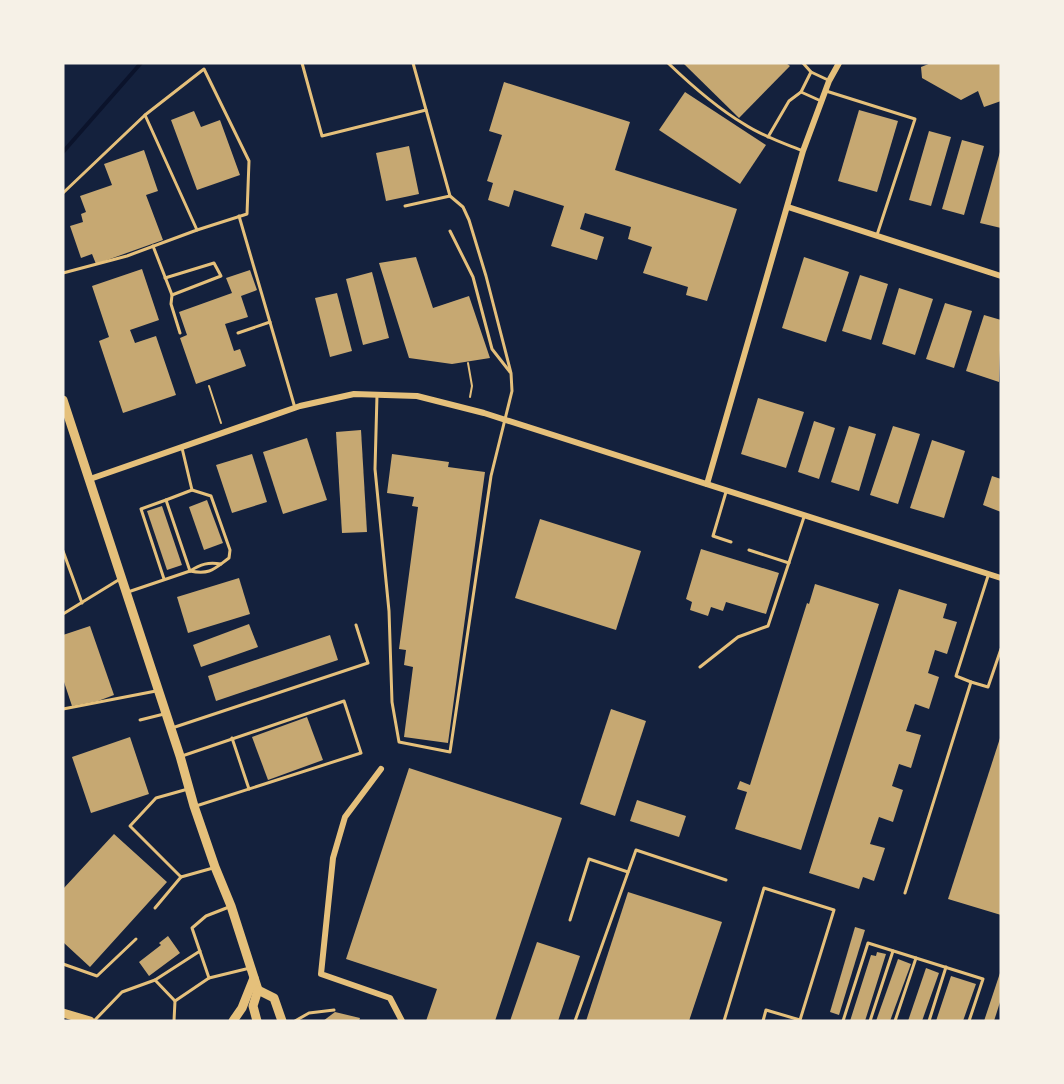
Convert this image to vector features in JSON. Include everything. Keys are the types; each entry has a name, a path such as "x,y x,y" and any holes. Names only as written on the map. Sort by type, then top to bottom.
{"main road":[{"path":"63,400 180,756 194,806 231,906 258,990 253,1005 257,1021"},
{"path":"234,1021 254,978"},
{"path":"258,990 274,998 282,1021"},
{"path":"69,1016 92,1021"}],"street":[{"path":"707,484 803,151 829,81 839,63"},
{"path":"788,207 1001,276"},
{"path":"90,479 295,408 354,394 417,396 507,420 1001,578"},
{"path":"381,769 345,818 333,858 321,974 390,998 402,1021"}],"lane":[{"path":"302,63 322,136 426,110"},
{"path":"377,395 375,469 389,611 392,702 399,742 450,752 491,476 507,420 512,391 512,373 470,220 463,207 450,196 413,63"},
{"path":"668,63 686,80 743,124 803,151"},
{"path":"803,63 811,72 829,81"},
{"path":"63,193 144,115 204,69 249,161 247,214 127,256 63,273"},
{"path":"768,137 789,101 801,92 811,72"},
{"path":"826,91 915,119 877,236"},
{"path":"801,92 822,101"},
{"path":"144,115 197,230"},
{"path":"405,206 450,196"},
{"path":"239,216 295,408"},
{"path":"450,231 473,277 492,349 512,373"},
{"path":"153,246 171,295 171,304 180,333"},
{"path":"165,278 214,262 220,276 171,295"},
{"path":"238,333 270,322"},
{"path":"182,447 192,490"},
{"path":"164,580 141,509 192,490 211,496 230,550 229,558 216,569 201,573 190,571"},
{"path":"727,490 713,536 731,542"},
{"path":"166,500 190,571"},
{"path":"699,667 738,637 768,626 804,515"},
{"path":"167,521 172,519"},
{"path":"147,527 152,526"},
{"path":"171,536 177,533"},
{"path":"152,543 157,541"},
{"path":"177,550 182,548"},
{"path":"749,550 789,563"},
{"path":"63,551 82,603"},
{"path":"157,558 162,555"},
{"path":"126,593 210,562 221,564"},
{"path":"988,574 956,676 988,687 1001,649"},
{"path":"63,614 122,578"},
{"path":"170,729 368,663 356,625"},
{"path":"905,892 971,682"},
{"path":"63,709 158,691"},
{"path":"180,756 344,701 360,753 194,806"},
{"path":"140,720 165,713"},
{"path":"232,738 249,789"},
{"path":"181,877 130,826 156,798 189,788"},
{"path":"575,1021 636,850 726,880"},
{"path":"570,920 589,859 628,872"},
{"path":"155,908 181,877 215,867"},
{"path":"724,1021 764,888 834,910 800,1020 766,1010 763,1021"},
{"path":"209,978 192,928 206,916 231,906"},
{"path":"63,964 97,976 136,939"},
{"path":"843,1021 868,943 983,979 969,1021"},
{"path":"92,1021 122,992 155,980 200,951"},
{"path":"870,1021 893,951"},
{"path":"895,1021 916,958"},
{"path":"175,1001 209,978 250,968"},
{"path":"929,1021 946,968"},
{"path":"155,980 175,1001 174,1021"},
{"path":"295,1021 322,1010 334,1010"},
{"path":"305,1016 308,1021"}],"path":[{"path":"468,363 472,386 470,397"},
{"path":"209,386 224,432"}],"building":[{"path":"683,63 786,63 790,66 739,118"},
{"path":"931,63 1001,63 1001,101 984,107 978,91 961,100 922,78 921,67"},
{"path":"504,82 630,122 615,170 737,209 707,301 686,295 688,287 643,273 652,247 628,239 631,227 585,213 580,229 604,237 597,260 551,246 564,206 514,190 509,207 488,200 493,183 487,181 502,135 489,131"},
{"path":"685,92 766,145 740,184 659,130"},
{"path":"859,110 898,121 877,192 838,181"},
{"path":"194,111 201,127 220,120 240,175 197,190 171,120"},
{"path":"929,131 951,137 931,206 909,200"},
{"path":"962,140 984,146 964,215 942,209"},
{"path":"409,146 419,194 386,201 376,153"},
{"path":"144,150 158,191 146,195 163,240 96,264 92,254 81,258 70,226 83,222 81,214 86,212 80,196 112,185 104,164"},
{"path":"1001,152 1001,228 980,223"},
{"path":"416,257 433,308 469,296 490,358 452,364 409,358 379,263"},
{"path":"804,257 849,272 826,342 782,328"},
{"path":"142,269 159,320 130,330 135,343 156,336 176,395 123,413 99,341 109,337 92,286"},
{"path":"250,270 257,290 241,296 248,317 225,324 234,351 240,349 246,366 196,384 180,338 187,335 179,312 232,293 226,278"},
{"path":"372,272 389,338 363,345 346,279"},
{"path":"860,275 888,284 871,340 842,331"},
{"path":"899,288 933,299 915,355 882,344"},
{"path":"337,293 352,351 330,357 315,298"},
{"path":"945,303 972,311 954,368 926,359"},
{"path":"984,315 1001,320 999,382 966,371"},
{"path":"758,398 804,412 786,468 741,454"},
{"path":"814,421 835,428 819,479 798,472"},
{"path":"849,426 876,434 859,491 831,482"},
{"path":"893,426 920,434 898,504 870,495"},
{"path":"361,430 367,532 342,533 336,432"},
{"path":"307,438 327,500 283,514 263,452"},
{"path":"932,440 965,451 944,518 910,508"},
{"path":"252,454 267,502 232,513 216,465"},
{"path":"392,454 449,462 448,467 485,472 448,743 404,737 413,667 404,665 406,650 399,649 418,507 412,506 414,497 387,493"},
{"path":"992,476 1001,479 1001,512 983,505"},
{"path":"207,500 223,543 204,550 189,507"},
{"path":"162,506 182,565 167,570 147,511"},
{"path":"540,519 641,551 616,630 515,598"},
{"path":"701,549 779,573 766,614 726,602 723,611 711,607 708,616 690,610 692,602 686,599"},
{"path":"239,578 250,614 188,633 177,597"},
{"path":"815,584 879,604 801,850 735,829 747,792 737,789 740,781 750,785"},
{"path":"899,589 947,604 943,618 957,622 947,654 935,650 928,673 939,677 929,709 915,704 906,731 921,735 911,768 899,764 892,786 903,790 893,822 879,817 870,844 885,848 874,881 863,877 859,889 809,873"},
{"path":"249,624 258,647 201,667 193,645"},
{"path":"90,626 114,695 72,706 63,679 63,635"},
{"path":"330,635 338,660 216,701 208,676"},
{"path":"611,709 646,721 615,816 580,804"},
{"path":"307,717 323,760 268,780 252,737"},
{"path":"1001,735 1001,915 948,899"},
{"path":"130,737 149,794 91,813 72,757"},
{"path":"409,768 562,818 495,1021 426,1021 437,989 346,959"},
{"path":"637,800 686,816 679,837 630,821"},
{"path":"114,834 167,882 90,967 64,943 63,945 63,889"},
{"path":"628,892 722,922 689,1021 586,1021"},
{"path":"855,927 865,930 839,1015 830,1012"},
{"path":"168,936 180,953 149,976 139,962 161,945 159,943"},
{"path":"537,942 580,956 558,1021 510,1021"},
{"path":"877,952 886,954 865,1021 850,1021 871,955 876,956"},
{"path":"898,959 911,964 890,1021 876,1021"},
{"path":"926,968 939,973 922,1021 908,1021"},
{"path":"1001,970 1001,999 994,1021 984,1021"},
{"path":"951,976 976,984 963,1021 936,1021"},
{"path":"335,1012 360,1018 359,1021 323,1021"}],"waterway":[{"path":"63,152 141,63"}]}
